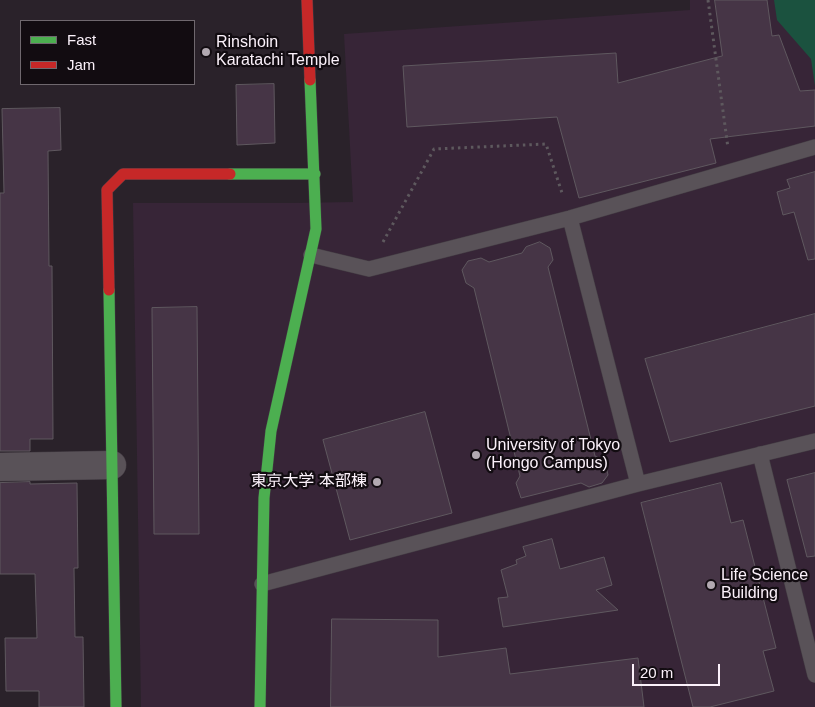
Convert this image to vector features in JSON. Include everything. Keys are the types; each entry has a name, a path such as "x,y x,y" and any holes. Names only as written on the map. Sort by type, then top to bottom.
{"street":[{"path":"260,707 264,498 270,431 316,229 307,0"},
{"path":"116,707 107,190 123,174 314,174"},
{"path":"0,466 112,465"}],"lane":[{"path":"311,255 369,269 570,218 815,147"},
{"path":"570,218 638,484"},
{"path":"262,584 638,484 815,441"},
{"path":"760,454 815,675"}],"path":[{"path":"708,0 731,171"},
{"path":"369,269 434,148 546,144 570,218"}],"shaded area":[{"name":"University of Tokyo (Hongo Campus)","path":"690,0 815,0 815,707 141,707 133,203 353,202 344,34 690,10"}],"green space":[{"path":"774,0 815,0 815,86 811,59 777,20"}],"building":[{"path":"715,0 767,0 772,36 779,35 800,91 815,90 815,126 710,139 716,163 579,198 557,117 407,127 403,66 616,53 618,83 722,56"},
{"path":"274,84 275,143 237,145 236,85"},
{"path":"60,108 61,150 48,151 49,266 52,266 53,439 30,439 30,451 0,451 0,193 4,193 2,109"},
{"path":"815,172 815,259 808,260 794,212 783,215 777,192 790,188 787,180"},
{"path":"540,242 550,248 553,260 548,267 595,456 605,461 608,475 602,483 589,487 581,483 521,498 516,483 520,476 474,288 466,283 462,270 468,261 481,258 489,262 522,253 526,247"},
{"path":"197,307 199,534 154,534 152,308"},
{"path":"815,314 815,406 670,442 645,359"},
{"path":"425,412 452,513 350,540 323,440"},
{"path":"815,473 815,556 807,557 787,480"},
{"path":"30,482 30,484 77,483 78,568 74,568 75,637 83,637 84,707 39,707 39,691 6,691 5,638 37,638 35,574 0,574 0,483"},
{"name":"Life Science Building","path":"721,483 731,523 743,520 776,648 763,651 774,691 710,707 693,707 641,503"},
{"path":"552,539 560,569 604,557 612,585 596,590 618,610 503,627 498,598 508,597 501,570 517,564 516,560 526,556 523,547"},
{"path":"332,619 438,620 438,657 506,648 510,674 638,658 644,707 331,707"}],"traffic: fast":[{"path":"260,707 264,498 271,431 316,229 310,80"},
{"path":"230,174 315,174"},
{"path":"109,290 116,707"}],"traffic: jam":[{"path":"307,0 310,80"},
{"path":"109,290 107,190 123,174 230,174"}],"place":[{"name":"Rinshoin Karatachi Temple","path":"206,52"},
{"name":"University of Tokyo (Hongo Campus)","path":"476,455"},
{"name":"東京大学 本部棟","path":"377,482"},
{"name":"Life Science Building","path":"711,585"}]}
